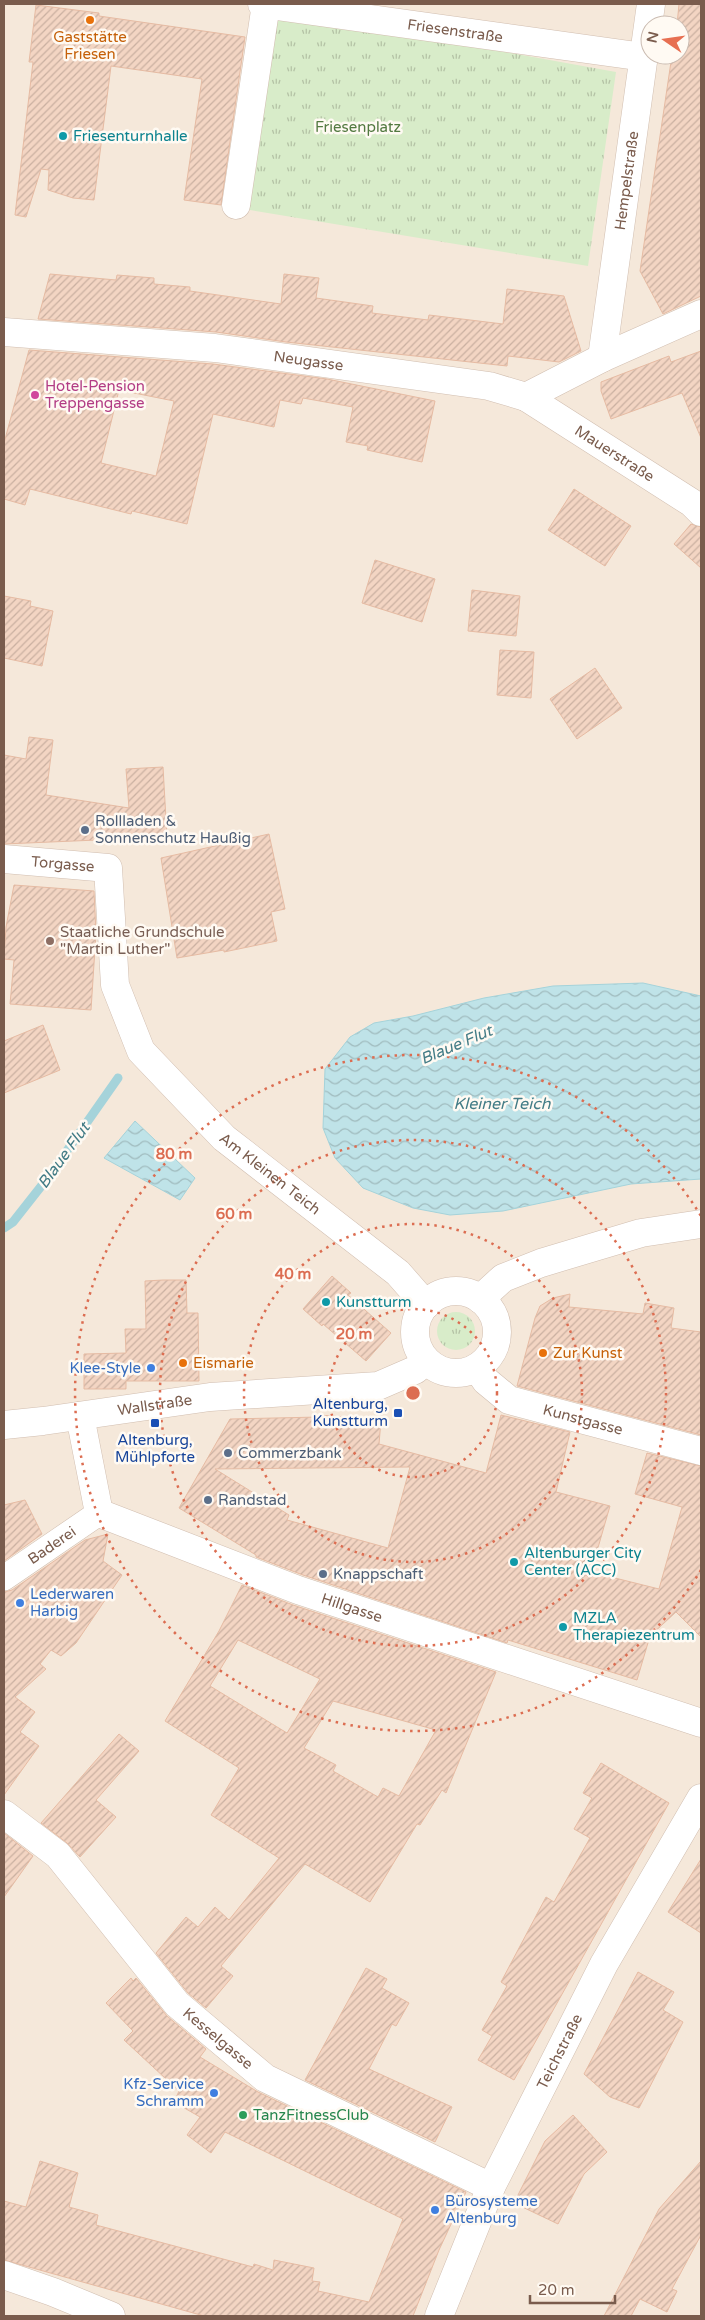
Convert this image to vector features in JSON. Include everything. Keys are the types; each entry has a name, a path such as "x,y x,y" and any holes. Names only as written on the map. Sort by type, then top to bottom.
{"street":[{"name":"Friesenstraße","path":"262,4 640,56"},
{"path":"236,205 266,4"},
{"name":"Hempelstraße","path":"602,358 643,65"},
{"path":"526,397 602,358 701,314"},
{"name":"Neugasse","path":"5,336 216,348 488,386 526,397"},
{"name":"Mauerstraße","path":"526,397 692,503 701,512"},
{"name":"Torgasse","path":"4,858 108,868 114,985 132,1028"},
{"name":"Am Kleinen Teich","path":"132,1028 141,1051 224,1138 398,1273 426,1305"},
{"path":"480,1299 503,1278 541,1263 641,1233 701,1224"},
{"path":"446,1292 469,1293 480,1299 489,1308 497,1330 496,1342 485,1362 477,1368 461,1372 450,1372 437,1369 426,1361 416,1340 416,1327 419,1315 426,1305 446,1292"},
{"name":"Wallstraße","path":"4,1424 80,1416 210,1397 378,1386 415,1370 426,1361"},
{"name":"Kunstgasse","path":"477,1368 486,1381 509,1400 701,1451"},
{"path":"80,1416 99,1513"},
{"name":"Baderei","path":"4,1578 99,1513"},
{"name":"Hillgasse","path":"99,1513 298,1590 701,1723"},
{"name":"Teichstraße","path":"439,2316 491,2187 604,1964 701,1798"},
{"name":"Kesselgasse","path":"4,1814 58,1855 178,2004 265,2078 491,2187"},
{"path":"4,2275 53,2292 111,2316"}],"shaded area":[{"path":"4,4 701,4 701,2316 4,2316"}],"green space":[{"name":"Friesenplatz","path":"271,10 616,72 588,266 244,209"},
{"path":"456,1312 470,1317 475,1331 470,1345 456,1350 442,1345 437,1331 442,1317"}],"water":[{"name":"Kleiner Teich","path":"643,983 701,996 701,1179 631,1184 503,1211 450,1215 413,1208 363,1188 335,1158 323,1128 325,1069 350,1037 374,1023 413,1016 484,998 553,986"},
{"path":"135,1121 195,1178 180,1200 104,1158"}],"building":[{"path":"679,4 701,4 701,296 663,314 640,271 671,65 690,65 690,15 678,15"},
{"path":"36,5 99,13 99,16 245,37 221,205 184,200 202,79 111,66 94,200 73,198 48,190 49,170 41,169 26,217 15,215 33,62 29,62"},
{"path":"50,274 116,280 117,275 154,278 154,284 190,287 190,291 281,304 284,274 319,278 316,298 373,306 372,313 428,320 429,315 503,324 507,289 564,296 581,351 559,362 508,356 507,366 286,342 216,332 38,319"},
{"path":"29,350 213,364 327,379 435,401 422,462 367,450 368,446 346,442 353,407 303,398 301,404 280,400 274,427 213,414 187,524 132,511 131,514 30,489 25,505 4,499 4,443","holes":["119,390 174,401 156,476 101,463"]},
{"path":"701,351 701,438 682,393 611,419 601,391 601,382 669,356 671,362"},
{"path":"574,489 631,526 605,566 548,530"},
{"path":"691,524 701,527 701,568 674,544"},
{"path":"375,560 435,579 422,622 362,603"},
{"path":"472,590 520,596 516,636 468,631"},
{"path":"4,596 31,601 30,606 53,611 42,666 4,658"},
{"path":"500,650 534,652 531,698 497,695"},
{"path":"595,668 622,708 577,739 550,699"},
{"path":"29,737 53,740 46,795 129,808 126,769 163,767 167,837 4,844 4,755 26,759"},
{"path":"269,834 285,909 271,912 277,941 224,952 224,950 177,958 161,858"},
{"name":"Staatliche Grundschule \"Martin Luther\"","path":"14,885 94,891 96,933 91,1010 10,1004 14,960 4,959 4,955 6,927"},
{"path":"43,1025 60,1070 4,1093 4,1041"},
{"path":"332,1276 351,1293 348,1295 391,1333 366,1361 303,1309"},
{"path":"186,1280 187,1313 198,1313 199,1381 126,1381 126,1389 84,1389 84,1354 126,1353 125,1329 146,1329 145,1281"},
{"path":"570,1294 569,1307 643,1314 645,1303 674,1308 671,1328 701,1332 701,1435 517,1386 540,1306 553,1298"},
{"path":"319,1415 381,1420 379,1444 486,1473 501,1415 570,1432 556,1492 610,1506 591,1572 659,1589 682,1507 635,1494 647,1453 701,1466 701,1637 676,1612 650,1636 637,1680 508,1640 507,1643 303,1575 256,1557 256,1555 179,1508 230,1419 319,1417","holes":["410,1467 388,1548 287,1520 289,1515 215,1469"]},
{"path":"25,1500 42,1534 4,1561 4,1505"},
{"path":"108,1534 103,1561 122,1575 76,1643 61,1656 51,1650 40,1664 46,1669 15,1697 35,1712 20,1732 39,1746 4,1795 4,1592 12,1590 85,1540"},
{"path":"242,1585 293,1605 496,1672 446,1793 442,1790 420,1825 417,1824 370,1902 305,1864 221,1966 233,1976 206,2008 188,1993 156,1953 186,1917 198,1927 215,1907 229,1920 279,1858 211,1815 239,1768 165,1721 219,1631","holes":["238,1640 320,1679 287,1733 210,1686","333,1701 436,1730 399,1796 383,1788 378,1797 333,1771 336,1765 304,1748"]},
{"path":"119,1734 139,1751 96,1800 116,1817 80,1857 67,1843 41,1823"},
{"path":"601,1763 669,1803 514,2080 478,2060 492,2036 482,2030 507,1986 501,1982 546,1897 554,1902 590,1838 574,1829 592,1798 583,1793"},
{"path":"4,1833 33,1856 4,1897"},
{"path":"701,1859 701,1933 668,1912"},
{"path":"366,1968 387,1979 382,1988 409,2003 396,2026 392,2024 369,2069 452,2107 435,2142 305,2080"},
{"path":"638,1972 674,1992 663,2010 683,2022 639,2108 610,2097 584,2074"},
{"path":"131,1978 133,1981 136,1978 167,2016 206,2049 200,2057 258,2092 466,2192 439,2250 413,2316 204,2316 4,2260 4,2201 26,2207 40,2161 78,2173 69,2207 98,2215 96,2225 253,2267 254,2264 273,2270 274,2260 314,2268 312,2281 320,2282 318,2291 369,2302 403,2219 225,2132 211,2153 187,2135 200,2117 174,2102 179,2091 124,2040 133,2031 106,2003"},
{"path":"573,2115 607,2152 584,2174 558,2224 514,2203 545,2141"},
{"path":"701,2161 701,2235 672,2289 677,2291 667,2312 640,2299 631,2316 604,2316 659,2209"}],"waterway":[{"name":"Blaue Flut","path":"4,1228 13,1222 50,1175 118,1078"}],"place":[{"name":"Gaststätte Friesen","path":"90,20"},
{"name":"Friesenturnhalle","path":"63,136"},
{"name":"Hotel-Pension Treppengasse","path":"35,395"},
{"name":"Rollladen & Sonnenschutz Haußig","path":"85,830"},
{"name":"Staatliche Grundschule \"Martin Luther\"","path":"50,941"},
{"name":"Kunstturm","path":"326,1302"},
{"name":"Zur Kunst","path":"543,1353"},
{"name":"Eismarie","path":"183,1363"},
{"name":"Klee-Style","path":"151,1368"},
{"name":"Altenburg, Kunstturm","path":"398,1413"},
{"name":"Altenburg, Mühlpforte","path":"155,1423"},
{"name":"Commerzbank","path":"228,1453"},
{"name":"Randstad","path":"208,1500"},
{"name":"Altenburger City Center (ACC)","path":"514,1562"},
{"name":"Knappschaft","path":"323,1574"},
{"name":"Lederwaren Harbig","path":"20,1603"},
{"name":"MZLA Therapiezentrum","path":"563,1627"},
{"name":"Kfz-Service Schramm","path":"214,2093"},
{"name":"TanzFitnessClub","path":"243,2115"},
{"name":"Bürosysteme Altenburg","path":"435,2210"}]}
